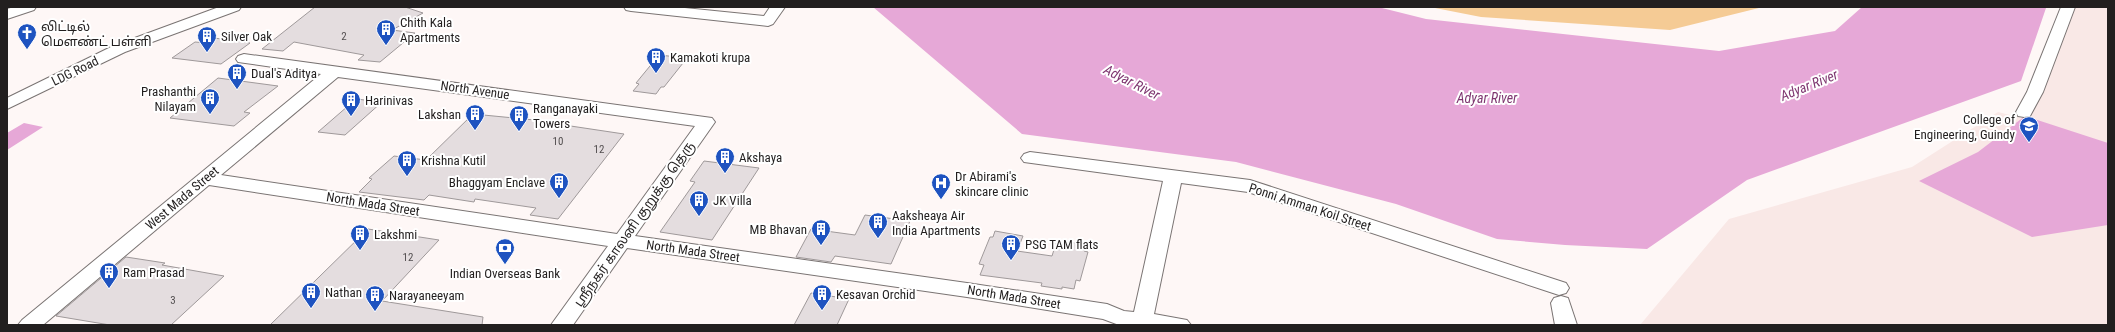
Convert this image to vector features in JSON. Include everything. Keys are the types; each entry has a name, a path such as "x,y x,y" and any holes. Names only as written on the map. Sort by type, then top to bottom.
{"street":[{"path":"7,14 29,7"},
{"name":"LDG Road","path":"7,104 119,49 178,26 234,7"},
{"path":"631,7 768,21 778,7"},
{"path":"2024,112 2035,92 2066,9"},
{"name":"North Avenue","path":"244,59 706,122"},
{"name":"West Mada Street","path":"29,325 335,71"},
{"name":"ஸ்ரீநகர் காலனி குறுக்கு தெரு","path":"562,325 706,122"},
{"name":"Ponni Amman Koil Street","path":"1030,158 1250,186 1560,295 1566,325"},
{"path":"1142,321 1173,176"},
{"name":"North Mada Street","path":"205,179 621,241 975,291 1107,312 1120,322 1142,321 1180,325"}],"shaded area":[{"path":"1430,7 1763,7 1670,30 1481,17"},
{"name":"College of Engineering, Guindy","path":"2075,7 2108,7 2108,325 1640,325 1729,219 1912,167 1998,112 2026,119"}],"water":[{"name":"Adyar River","path":"873,7 1378,7 1426,19 1719,51 1835,31 1862,7 2046,8 2021,81 1747,180 1647,249 1565,245 1497,239 1396,204 1236,162 1022,134"},
{"path":"2025,116 2108,143 2108,225 2032,237 1919,181 1978,152"},
{"path":"24,123 43,127 7,150 7,133"}],"building":[{"path":"315,7 405,7 423,13 392,30 415,33 380,62 358,60 364,55 294,42 283,51 262,49"},
{"name":"Silver Oak","path":"214,38 250,43 221,64 172,58 195,42 207,43"},
{"name":"Kamakoti krupa","path":"659,55 687,58 664,87 661,87 656,94 633,91 639,84 636,83"},
{"path":"218,78 278,86 244,112 250,113 234,126 170,118"},
{"name":"Harinivas","path":"356,99 382,102 345,135 318,132"},
{"path":"473,114 545,121 544,122 624,134 558,219 530,215 536,208 475,199 474,202 429,195 424,200 359,192 372,179 369,178 394,156 426,160"},
{"path":"704,161 759,168 712,240 660,232 695,182 690,181"},
{"name":"Aaksheaya Air India Apartments","path":"865,215 910,221 891,264 835,256 831,262 796,257 811,229 855,235"},
{"path":"368,229 439,240 382,301 483,317 482,325 270,325"},
{"name":"PSG TAM flats","path":"995,231 1023,236 1017,251 1052,256 1057,240 1086,245 1084,251 1088,252 1080,281 1076,280 1074,289 1062,287 1062,289 1041,286 1042,283 980,275 984,265 979,264 990,237 993,237"},
{"path":"126,257 165,263 162,265 224,276 171,325 110,325 56,316"},
{"name":"Kesavan Orchid","path":"811,293 849,299 837,325 794,325"}],"place":[{"name":"Chith Kala Apartments","path":"386,46"},
{"name":"லிட்டில் மௌண்ட் பள்ளி","path":"27,50"},
{"name":"Silver Oak","path":"207,53"},
{"name":"Kamakoti krupa","path":"656,74"},
{"name":"Dual's Aditya","path":"237,90"},
{"name":"Prashanthi Nilayam","path":"210,115"},
{"name":"Harinivas","path":"351,117"},
{"name":"Lakshan","path":"475,131"},
{"name":"Ranganayaki Towers","path":"519,132"},
{"name":"College of Engineering, Guindy","path":"2029,143"},
{"name":"Akshaya","path":"725,174"},
{"name":"Krishna Kutil","path":"407,177"},
{"name":"Bhaggyam Enclave","path":"559,199"},
{"name":"Dr Abirami's skincare clinic","path":"941,200"},
{"name":"JK Villa","path":"699,217"},
{"name":"Aaksheaya Air India Apartments","path":"878,239"},
{"name":"MB Bhavan","path":"821,246"},
{"name":"Lakshmi","path":"360,251"},
{"name":"PSG TAM flats","path":"1011,261"},
{"name":"Indian Overseas Bank","path":"505,265"},
{"name":"Ram Prasad","path":"109,289"},
{"name":"Nathan","path":"311,309"},
{"name":"Kesavan Orchid","path":"822,311"},
{"name":"Narayaneeyam","path":"375,312"}]}
